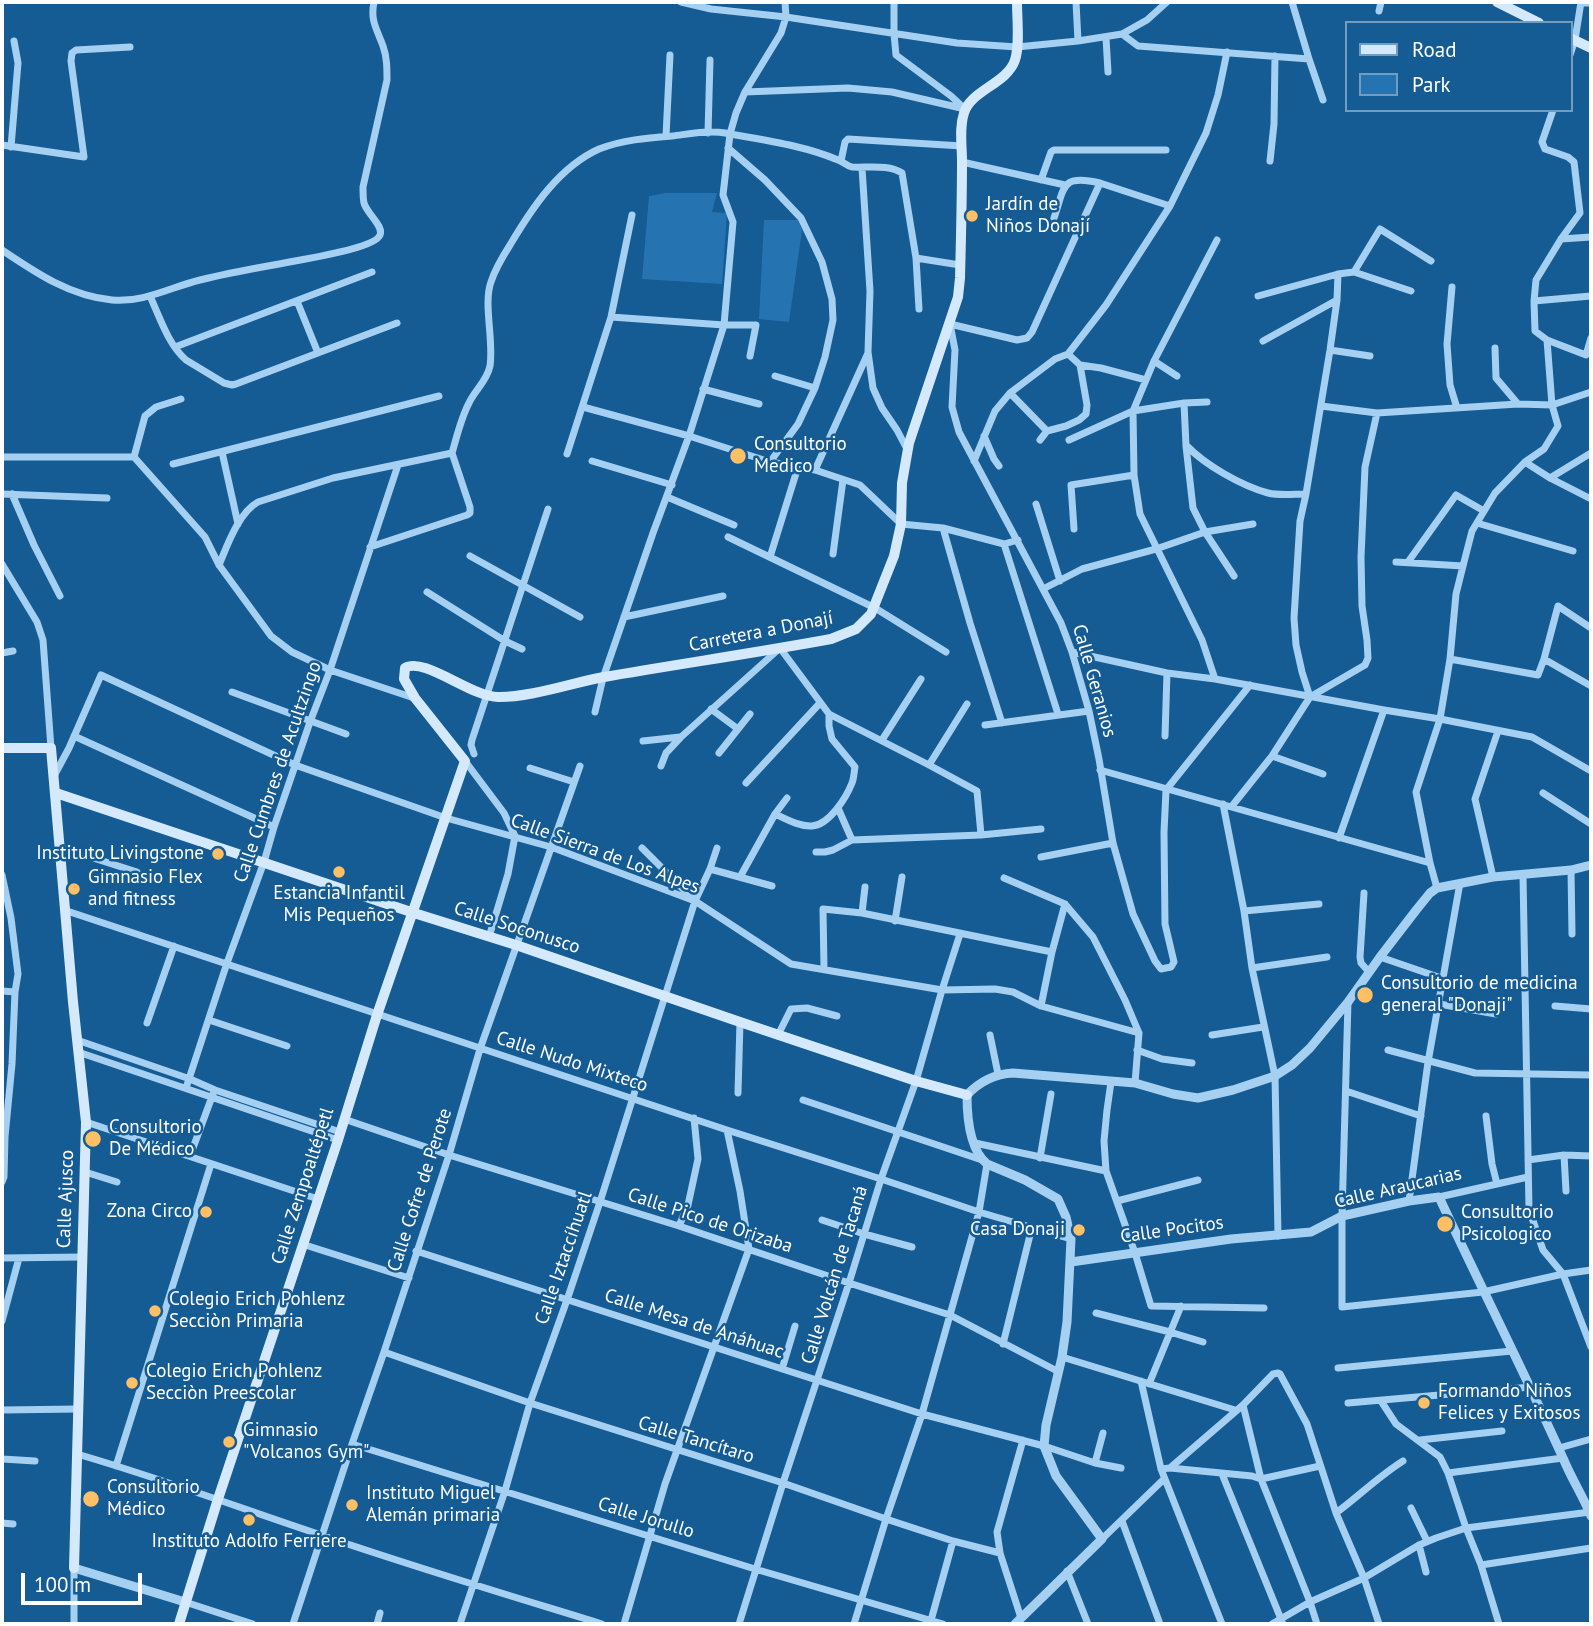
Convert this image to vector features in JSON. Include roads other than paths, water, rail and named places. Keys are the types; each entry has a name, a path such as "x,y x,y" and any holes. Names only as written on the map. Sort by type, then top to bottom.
{"main road":[{"path":"965,109 971,101 1007,74 1015,61 1017,2"},
{"path":"1497,2 1535,21"},
{"path":"1572,39 1591,48"},
{"name":"Carretera a Donají","path":"469,758 415,698 404,679 405,668 410,665 424,666 469,690 487,696 516,696 603,677 831,639 856,629 867,619 875,608 894,556 901,524 902,483 909,443 958,297 961,125 965,109"},
{"path":"2,748 51,748"},
{"name":"Calle Ajusco","path":"51,748 64,910 86,1122 74,1568"},
{"name":"Calle Zempoaltépetl","path":"179,1624 377,1015 469,758"},
{"name":"Calle Soconusco","path":"56,793 516,945 740,1023 967,1095"}],"street":[{"path":"2,250 56,284 97,298 122,301 150,296 215,276 374,242 380,235 380,226 363,202 363,187 387,80 387,65 375,29 372,12 374,2"},
{"path":"681,2 711,9 786,17 957,43 1017,47 1122,34 1147,20 1167,2"},
{"path":"595,712 603,677 689,436 724,325 733,222 723,195 730,134 745,92 776,42 786,17 785,2"},
{"path":"894,2 896,55 965,109"},
{"path":"1076,2 1078,41"},
{"path":"1292,2 1324,100"},
{"path":"1379,11 1381,2"},
{"path":"1572,39 1581,2 1591,3"},
{"path":"1122,34 1138,46 1309,59"},
{"path":"1106,38 1108,72"},
{"path":"11,147 18,63 14,41"},
{"path":"2,145 84,157 72,53 76,50 130,47"},
{"path":"974,461 995,411 1010,393 1055,359 1068,354 1106,305 1170,206 1206,133 1219,95 1227,52"},
{"path":"666,136 670,55"},
{"path":"1270,161 1274,124 1275,56"},
{"path":"708,133 710,60"},
{"path":"745,92 848,88 892,92 965,109"},
{"path":"1553,112 1543,146 1574,162 1580,213 1536,280 1535,331 1547,340 1588,357 1591,338"},
{"path":"370,547 470,513 452,453 469,402 489,371 491,345 488,293 491,282 522,224 554,183 590,154 623,142 666,136 730,134 800,148 841,161 847,166 899,170 902,173 916,258 919,309"},
{"path":"841,161 848,139 962,146"},
{"path":"728,148 765,180 801,218 822,262 832,299 833,320 815,388 799,424 770,462"},
{"path":"1041,180 1054,150 1166,150"},
{"path":"962,162 1065,185"},
{"path":"862,168 870,291 868,352 873,388 908,451"},
{"path":"1054,218 1065,185 1071,180 1084,179 1100,183 1170,206"},
{"path":"950,324 1017,340 1027,338 1038,320 1100,183"},
{"path":"567,454 611,317 632,215"},
{"path":"1354,272 1380,229 1431,261"},
{"path":"1561,239 1591,237"},
{"path":"1215,680 1202,640 1139,514 1134,475 1133,411 1154,361 1217,240"},
{"path":"916,258 960,265"},
{"path":"175,348 372,272"},
{"path":"1258,296 1354,272 1411,291"},
{"path":"1310,697 1296,645 1294,618 1300,521 1330,350 1338,274"},
{"path":"1452,287 1447,344 1450,385 1457,408"},
{"path":"150,296 175,348 186,360 232,385 397,323"},
{"path":"1534,301 1591,296"},
{"path":"1263,341 1337,300"},
{"path":"297,301 318,353"},
{"path":"611,317 757,325 750,356"},
{"name":"Calle Geranios","path":"950,324 955,350 952,407 959,432 1061,623 1072,652 1089,711 1113,843 1133,914 1161,969 1171,967 1174,962 1165,925 1164,832 1167,790"},
{"path":"1437,888 1416,792 1440,719 1450,659 1456,594 1472,531 1495,494 1525,462 1544,449 1558,426 1552,405 1547,340"},
{"path":"1496,348 1496,378 1518,404"},
{"path":"1330,350 1370,356"},
{"path":"814,470 868,352"},
{"path":"1068,354 1080,365 1146,380"},
{"path":"1154,361 1177,376"},
{"path":"1040,440 1047,431 1066,426 1086,414 1080,365"},
{"path":"775,376 815,388"},
{"path":"703,389 759,404"},
{"path":"1321,406 1377,413 1518,404 1552,405 1591,392"},
{"path":"1010,393 1047,431"},
{"path":"173,464 439,396"},
{"path":"134,457 145,416 156,407 181,399"},
{"path":"1069,440 1133,411 1207,402"},
{"path":"1184,403 1193,508 1205,532 1234,576"},
{"path":"583,407 770,462 814,470 860,485 901,524 943,528 1004,544 1018,540"},
{"path":"1232,806 1272,756 1310,697 1365,665 1368,659 1362,606 1362,531 1365,467 1377,413"},
{"path":"984,436 993,459 999,466"},
{"path":"1186,446 1195,455 1249,486 1269,493 1306,494"},
{"path":"222,452 238,524"},
{"path":"219,565 238,524 249,508 263,500 333,478 452,453"},
{"path":"1550,478 1591,453"},
{"path":"2,457 134,457 205,537 219,565 271,636 292,652 330,670 415,698"},
{"path":"592,461 672,485"},
{"path":"1525,462 1591,499"},
{"name":"Calle Cumbres de Acultzingo","path":"186,1088 398,465"},
{"path":"770,557 798,467"},
{"path":"1074,526 1072,485 1134,475"},
{"path":"833,555 843,480"},
{"path":"2,494 107,498"},
{"path":"12,494 60,596"},
{"path":"1408,562 1456,495 1484,511"},
{"path":"667,497 734,525"},
{"path":"1036,504 1060,581"},
{"path":"469,758 472,740 548,509"},
{"path":"1477,523 1573,551"},
{"path":"1043,589 1082,569 1156,549 1205,532 1253,524"},
{"path":"943,528 1002,723"},
{"path":"728,537 875,608 946,652"},
{"path":"1004,544 1058,714"},
{"path":"470,556 580,617"},
{"path":"1396,562 1463,566"},
{"path":"2,564 37,622 43,640 51,748"},
{"path":"427,592 522,649"},
{"path":"624,617 723,596"},
{"path":"1450,659 1538,675 1558,606 1591,628"},
{"path":"661,766 666,753 681,737 780,649 829,714 977,791 981,835"},
{"path":"2,653 13,651"},
{"path":"1072,652 1167,673 1250,685 1532,737 1591,771"},
{"path":"1544,659 1591,686"},
{"path":"1166,736 1167,673"},
{"name":"Calle Sierra de Los Alpes","path":"74,736 101,675 295,765 446,818 551,847 695,901 791,964 942,990 995,989 1013,992 1041,1006 1139,1033"},
{"path":"882,740 921,679"},
{"path":"1167,790 1250,685"},
{"path":"232,692 346,734"},
{"path":"746,783 820,703"},
{"path":"929,765 967,705"},
{"path":"711,709 738,729"},
{"path":"1339,838 1384,710"},
{"path":"985,725 1089,711"},
{"path":"719,754 750,714"},
{"path":"775,814 809,827 818,825 838,808 853,782 855,767 832,739 829,714"},
{"path":"1493,877 1475,799 1498,731"},
{"path":"54,776 74,736 274,827"},
{"path":"643,741 681,737"},
{"path":"1272,756 1323,774"},
{"name":"Carretera a Donají","path":"469,758 505,813 515,836"},
{"name":"Calle Cofre de Perote","path":"293,1624 409,1278 480,1049 580,766"},
{"path":"530,768 574,782"},
{"path":"1100,770 1430,863"},
{"path":"1543,793 1591,824"},
{"path":"740,877 775,814 787,798"},
{"path":"1223,804 1263,1027 1275,1076 1278,1236"},
{"path":"838,808 852,840"},
{"path":"816,852 833,850 852,840 981,835 1041,829"},
{"path":"489,937 508,874 515,836"},
{"path":"1041,857 1113,843"},
{"path":"59,847 138,872"},
{"path":"642,848 695,901"},
{"name":"Calle Iztaccíhuatl","path":"460,1624 505,1491 530,1404 600,1202 695,901 717,848"},
{"path":"855,1624 922,1414 979,1212 985,1162 967,1120 967,1095 977,1085 998,1074 1013,1073 1135,1083 1198,1098 1275,1076 1293,1065 1310,1048 1424,901 1437,888 1493,877 1571,870 1591,865"},
{"path":"710,869 772,886"},
{"path":"1571,870 1572,934"},
{"path":"2,874 6,917 18,974 12,1064 3,1137 2,1182"},
{"path":"1523,875 1529,1209 1543,1250 1563,1274 1591,1346"},
{"path":"895,921 902,877"},
{"path":"1004,878 1065,904 1093,937 1139,1033 1135,1083"},
{"path":"1409,1201 1420,1116 1460,883"},
{"path":"862,913 865,887"},
{"path":"1364,893 1360,957 1369,972"},
{"path":"1041,1006 1065,904"},
{"path":"1244,911 1319,904"},
{"path":"824,969 823,909 862,913 1052,952"},
{"name":"Calle Nudo Mixteco","path":"64,910 632,1099 979,1212 1071,1239"},
{"name":"Calle Volcán de Tacaná","path":"738,1624 881,1179 916,1081 960,934"},
{"path":"147,1023 174,946"},
{"path":"1252,968 1327,957"},
{"path":"1380,957 1444,978"},
{"path":"2,991 15,992"},
{"path":"1348,1002 1342,1307 1483,1292 1591,1270"},
{"path":"1439,1004 1496,1014"},
{"path":"1555,1006 1591,1009"},
{"path":"778,1035 791,1009 807,1008 837,1016"},
{"path":"209,1020 287,1045"},
{"path":"738,1093 740,1023"},
{"path":"1212,1035 1263,1027"},
{"path":"990,1035 998,1074"},
{"path":"77,1040 190,1079 213,1094"},
{"path":"1137,1050 1162,1059 1192,1063"},
{"path":"1388,1050 1475,1073 1591,1075"},
{"path":"78,1052 339,1136"},
{"path":"2,1063 12,1064"},
{"path":"1111,1082 1104,1141 1107,1171 1151,1306 1264,1308"},
{"path":"1346,1091 1420,1116"},
{"path":"190,1156 213,1094"},
{"path":"1040,1158 1051,1094"},
{"path":"803,1100 985,1162 1058,1199 1071,1239 1071,1262 1062,1357 1046,1425 1044,1446 1056,1476 1101,1539"},
{"path":"1486,1116 1497,1184"},
{"path":"679,1226 688,1205 698,1159 694,1118"},
{"name":"Calle Pico de Orizaba","path":"344,1119 950,1315 1059,1372"},
{"path":"86,1122 318,1199"},
{"path":"624,1624 676,1451 749,1249 727,1130"},
{"path":"975,1143 1107,1171"},
{"path":"1528,1160 1564,1155 1591,1156"},
{"path":"1564,1155 1566,1191"},
{"path":"116,1466 211,1164"},
{"path":"85,1172 117,1182"},
{"name":"Calle Araucarias","path":"1278,1236 1311,1232 1342,1216 1528,1177"},
{"path":"1117,1201 1199,1180"},
{"path":"1272,1624 1283,1621 1310,1602 1364,1578 1436,1538 1466,1528 1590,1514 1439,1197"},
{"path":"822,1220 912,1247"},
{"path":"1003,1344 1032,1227"},
{"name":"Calle Pocitos","path":"1071,1262 1231,1239 1278,1236"},
{"path":"302,1244 409,1278"},
{"name":"Calle Mesa de Anáhuac","path":"416,1251 922,1414 1121,1468"},
{"path":"2,1258 82,1257"},
{"path":"2,1321 19,1258"},
{"path":"1149,1384 1181,1306"},
{"path":"1096,1313 1203,1342"},
{"path":"1582,1322 1591,1327"},
{"path":"782,1369 795,1326"},
{"path":"1338,1368 1512,1351"},
{"name":"Calle Tancítaro","path":"384,1352 530,1404 783,1483 886,1520 1000,1553"},
{"path":"1062,1357 1236,1410"},
{"path":"1170,1468 1273,1374 1280,1374 1307,1424 1336,1513 1364,1578 1379,1624"},
{"path":"1141,1381 1164,1479 1222,1624"},
{"path":"1348,1403 1531,1387"},
{"path":"1381,1401 1396,1424 1440,1457 1448,1472 1499,1624"},
{"path":"1242,1405 1261,1479 1317,1624"},
{"path":"2,1410 79,1409"},
{"path":"1420,1440 1503,1431"},
{"path":"1095,1463 1103,1433"},
{"path":"1448,1472 1561,1453 1591,1439"},
{"path":"1020,1622 1000,1553 997,1532 1023,1440"},
{"name":"Calle Jorullo","path":"352,1444 755,1569 943,1624"},
{"path":"77,1454 473,1585 602,1624"},
{"path":"2,1459 35,1461"},
{"path":"1336,1513 1403,1461"},
{"path":"1161,1468 1261,1479 1320,1466"},
{"path":"1222,1474 1283,1621"},
{"path":"1020,1622 1067,1572 1164,1479"},
{"path":"1410,1508 1423,1543 1426,1572"},
{"path":"1122,1521 1160,1624"},
{"path":"2,1522 13,1524"},
{"path":"930,1622 953,1541"},
{"path":"1481,1565 1591,1548"},
{"path":"74,1568 253,1624"},
{"name":"Calle Ajusco","path":"74,1568 74,1624"},
{"path":"1067,1572 1088,1624"},
{"path":"377,1624 380,1613"}],"place":[{"name":"Jardín de Niños Donají","path":"972,216"},
{"name":"Consultorio Medico","path":"738,456"},
{"name":"Instituto Livingstone","path":"218,854"},
{"name":"Estancia Infantil Mis Pequeños","path":"339,872"},
{"name":"Gimnasio Flex and fitness","path":"74,889"},
{"name":"Consultorio de medicina general \"Donaji\"","path":"1365,995"},
{"name":"Consultorio De Médico","path":"93,1139"},
{"name":"Zona Circo","path":"206,1212"},
{"name":"Consultorio Psicologico","path":"1445,1224"},
{"name":"Casa Donaji","path":"1079,1230"},
{"name":"Colegio Erich Pohlenz Secciòn Primaria","path":"155,1311"},
{"name":"Colegio Erich Pohlenz Secciòn Preescolar","path":"132,1383"},
{"name":"Formando Niños Felices y Exitosos","path":"1424,1403"},
{"name":"Gimnasio \"Volcanos Gym\"","path":"229,1442"},
{"name":"Consultorio Médico","path":"91,1499"},
{"name":"Instituto Miguel Alemán primaria","path":"352,1505"},
{"name":"Instituto Adolfo Ferriere","path":"249,1520"}]}
